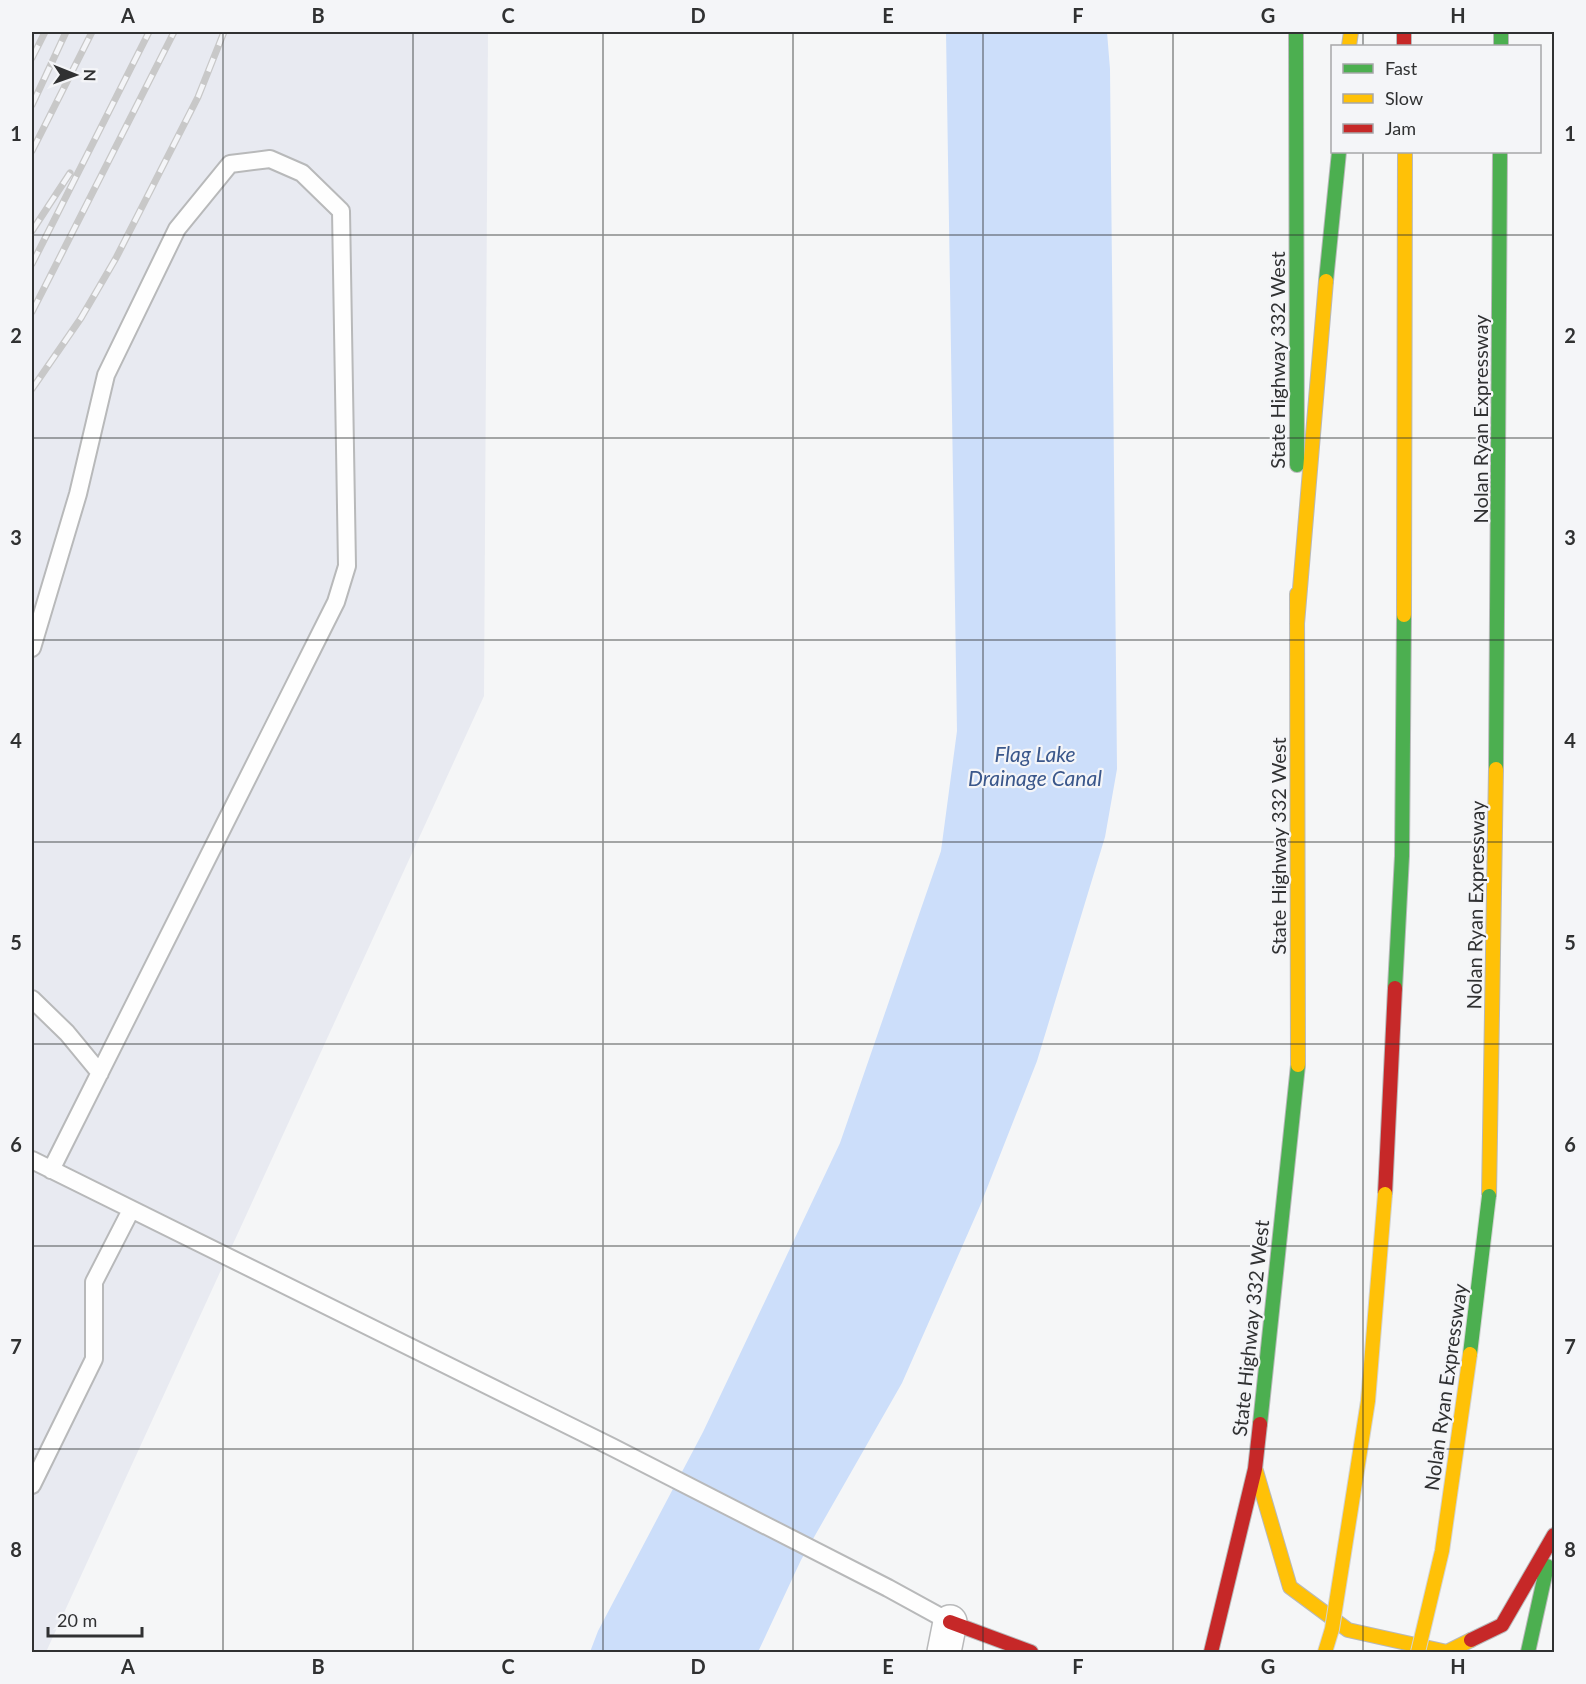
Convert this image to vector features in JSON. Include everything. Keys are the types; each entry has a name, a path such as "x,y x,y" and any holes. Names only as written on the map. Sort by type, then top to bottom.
{"main road":[{"name":"State Highway 332 West","path":"1210,1653 1255,1469 1298,1061 1296,32"},
{"path":"1297,624 1316,387 1339,153"},
{"path":"1325,1653 1332,1629 1368,1401 1385,1194 1402,856 1406,429 1405,153"},
{"name":"Nolan Ryan Expressway","path":"1418,1653 1442,1551 1489,1196 1496,800 1500,153"},
{"path":"1255,1469 1290,1587 1348,1630 1447,1652 1502,1625 1554,1532"},
{"path":"1528,1653 1554,1532"},
{"path":"947,1637 1031,1653"}],"lane":[{"path":"32,648 78,494 106,375 177,229 230,164 270,159 302,173 340,211 347,566 336,602 51,1170"},
{"path":"32,999 67,1033 100,1073"},
{"path":"32,1160 612,1447 888,1588 947,1637"},
{"path":"32,1485 94,1359 94,1282 130,1209"}],"shaded area":[{"path":"32,32 488,32 484,696 46,1652 32,1652"}],"water":[{"name":"Flag Lake Drainage Canal","path":"946,32 1107,32 1110,69 1117,769 1105,837 1037,1061 980,1206 902,1383 801,1560 758,1652 590,1652 598,1631 703,1432 840,1143 941,851 957,731"}],"railway":[{"path":"32,58 45,32"},
{"path":"32,105 66,32"},
{"path":"32,151 92,32"},
{"path":"32,264 149,32"},
{"path":"32,312 174,32"},
{"path":"32,389 81,318 116,258 198,97 224,32"},
{"path":"32,231 70,173"}],"traffic: fast":[{"path":"1296,32 1297,465"},
{"path":"1501,32 1501,45"},
{"path":"1326,281 1339,153"},
{"path":"1496,769 1500,153"},
{"path":"1395,988 1402,856 1404,615"},
{"path":"1260,1424 1298,1065"},
{"path":"1470,1354 1489,1196"},
{"path":"1528,1652 1547,1566"}],"traffic: slow":[{"path":"1349,45 1351,32"},
{"path":"1404,615 1405,153"},
{"path":"1297,624 1326,281"},
{"path":"1297,594 1298,1065"},
{"path":"1489,1196 1496,769"},
{"path":"1325,1652 1332,1629 1368,1401 1385,1194"},
{"path":"1418,1652 1442,1551 1470,1354"},
{"path":"1256,1471 1290,1587 1348,1630 1447,1652 1471,1640"}],"traffic: jam":[{"path":"1404,32 1404,45"},
{"path":"1385,1194 1395,988"},
{"path":"1211,1652 1255,1469 1260,1424"},
{"path":"1471,1640 1502,1625 1554,1535"},
{"path":"950,1622 1031,1652"}]}
